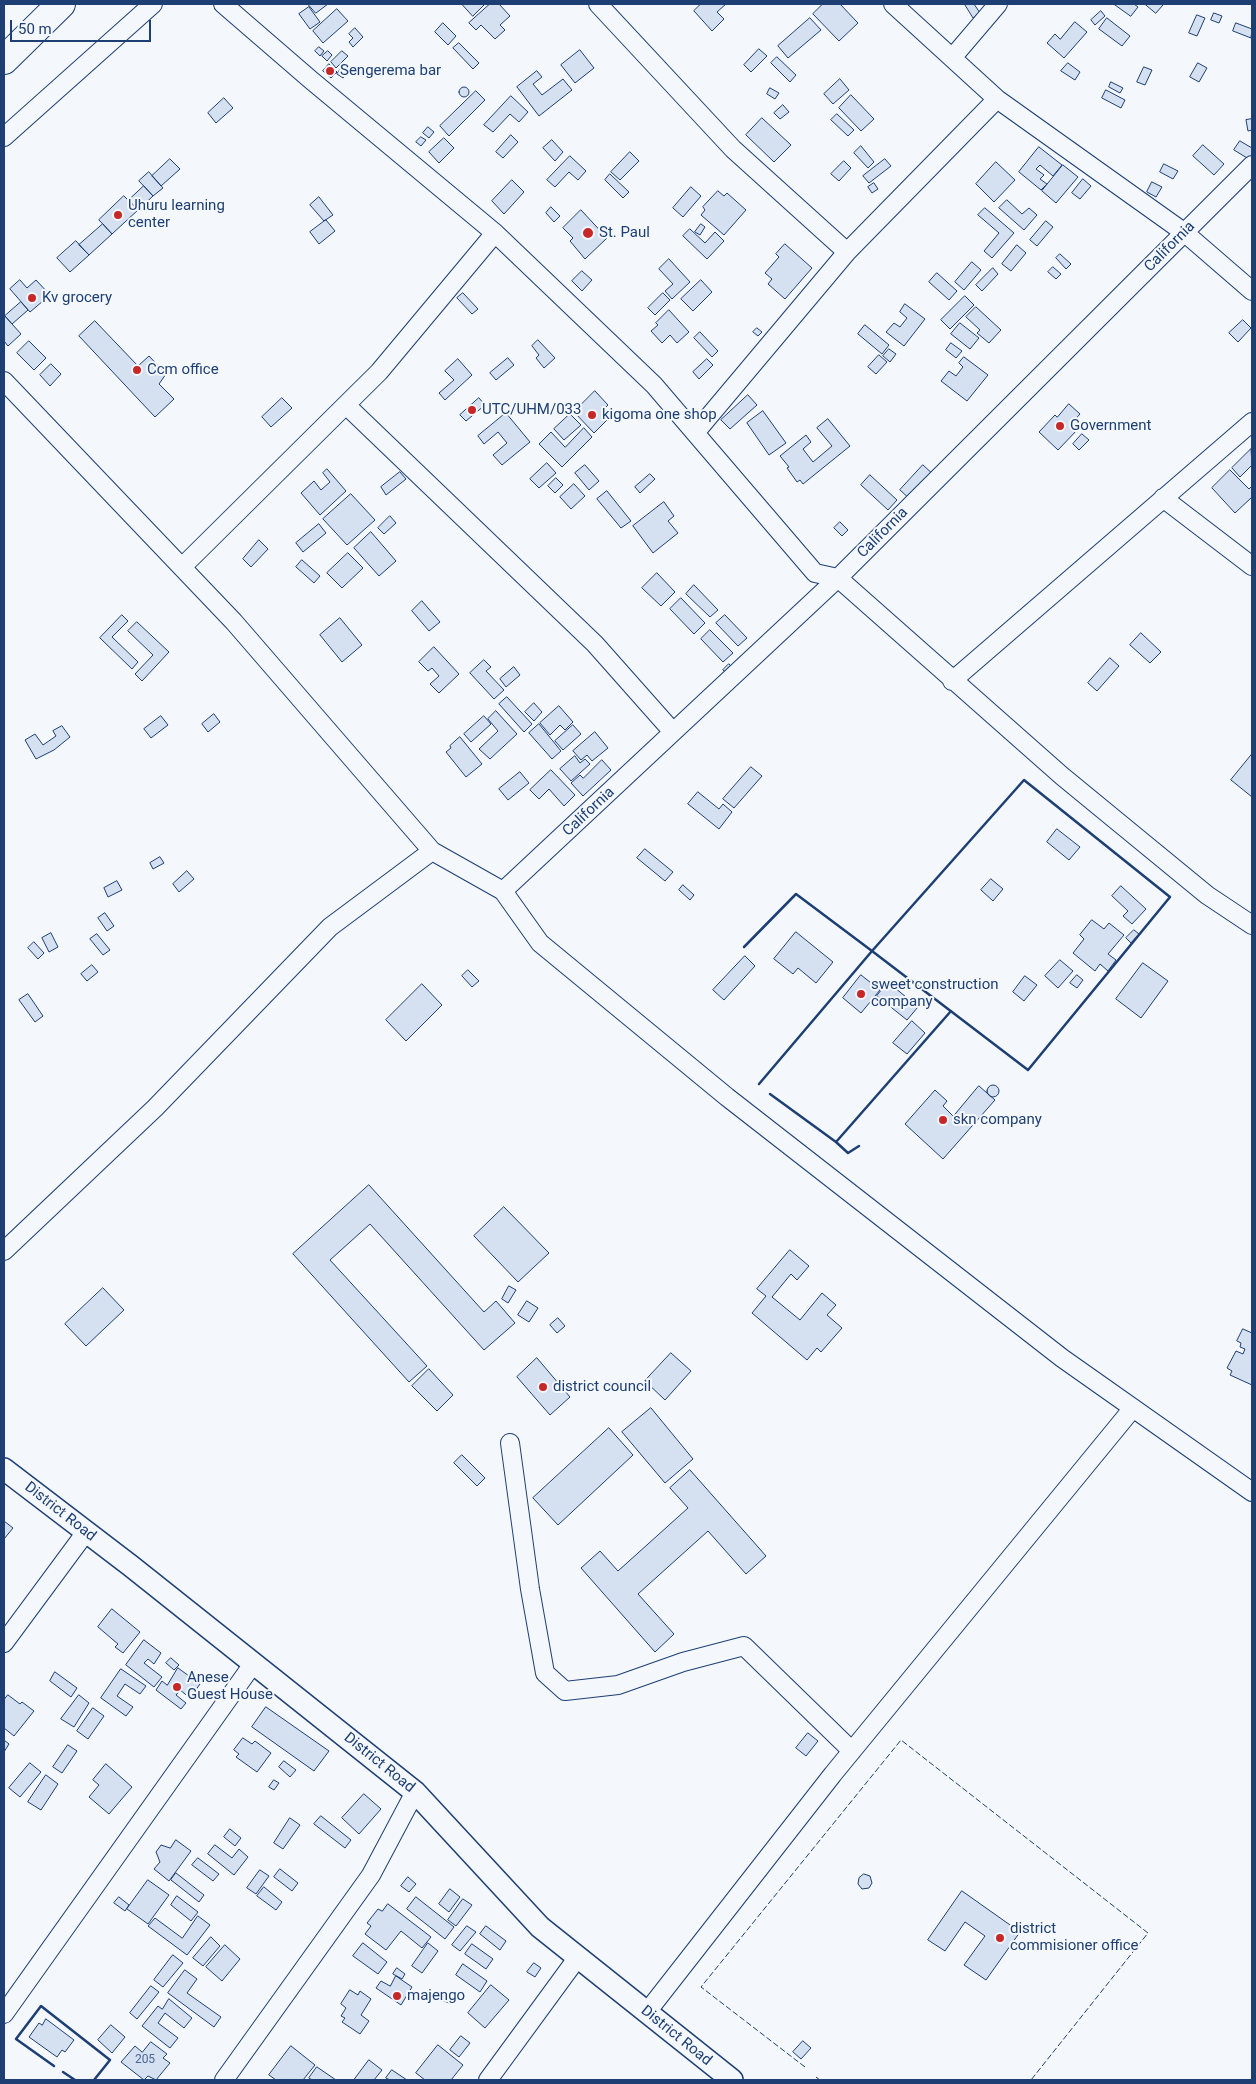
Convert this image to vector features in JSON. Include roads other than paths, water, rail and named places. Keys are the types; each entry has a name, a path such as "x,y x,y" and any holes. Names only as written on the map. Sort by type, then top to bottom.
{"highway":[{"path":"4,60 62,4"}],"street":[{"path":"4,137 153,4"},
{"path":"223,4 495,233 654,385 815,573 838,578 1062,776 1199,889 1252,925"},
{"path":"893,4 997,99 1184,232 1252,290"},
{"path":"952,58 998,4"},
{"path":"602,5 733,149 847,252"},
{"path":"696,433 847,252 997,99"},
{"name":"California","path":"503,891 838,578 1252,165"},
{"path":"182,568 379,372 495,233"},
{"path":"4,381 234,622 432,851 503,891 540,943 712,1084 1062,1358 1252,1492"},
{"path":"346,405 595,644 673,732"},
{"path":"952,680 1252,422"},
{"path":"1163,498 1252,566"},
{"path":"4,1251 155,1108 330,927 432,851"},
{"path":"647,2012 852,1751 1133,1408"},
{"path":"510,1443 530,1588 545,1673 565,1691 618,1685 684,1662 744,1646 852,1751"},
{"name":"District Road","path":"4,1469 415,1792 540,1927 732,2080"},
{"path":"4,1643 86,1532"},
{"path":"4,2014 253,1664"},
{"path":"224,2080 371,1875 415,1792"},
{"path":"488,2080 578,1957"}],"place":[{"name":"Sengerema bar","path":"330,71"},
{"name":"Uhuru learning center","path":"118,215"},
{"name":"St. Paul","path":"588,233"},
{"name":"Kv grocery","path":"32,298"},
{"name":"Ccm office","path":"137,370"},
{"name":"UTC/UHM/033","path":"472,410"},
{"name":"kigoma one shop","path":"592,415"},
{"name":"Government","path":"1060,426"},
{"name":"sweet construction company","path":"861,994"},
{"name":"skn company","path":"943,1120"},
{"name":"district council","path":"543,1387"},
{"name":"Anese Guest House","path":"177,1687"},
{"name":"district commisioner office","path":"1000,1938"},
{"name":"majengo","path":"397,1996"}]}
